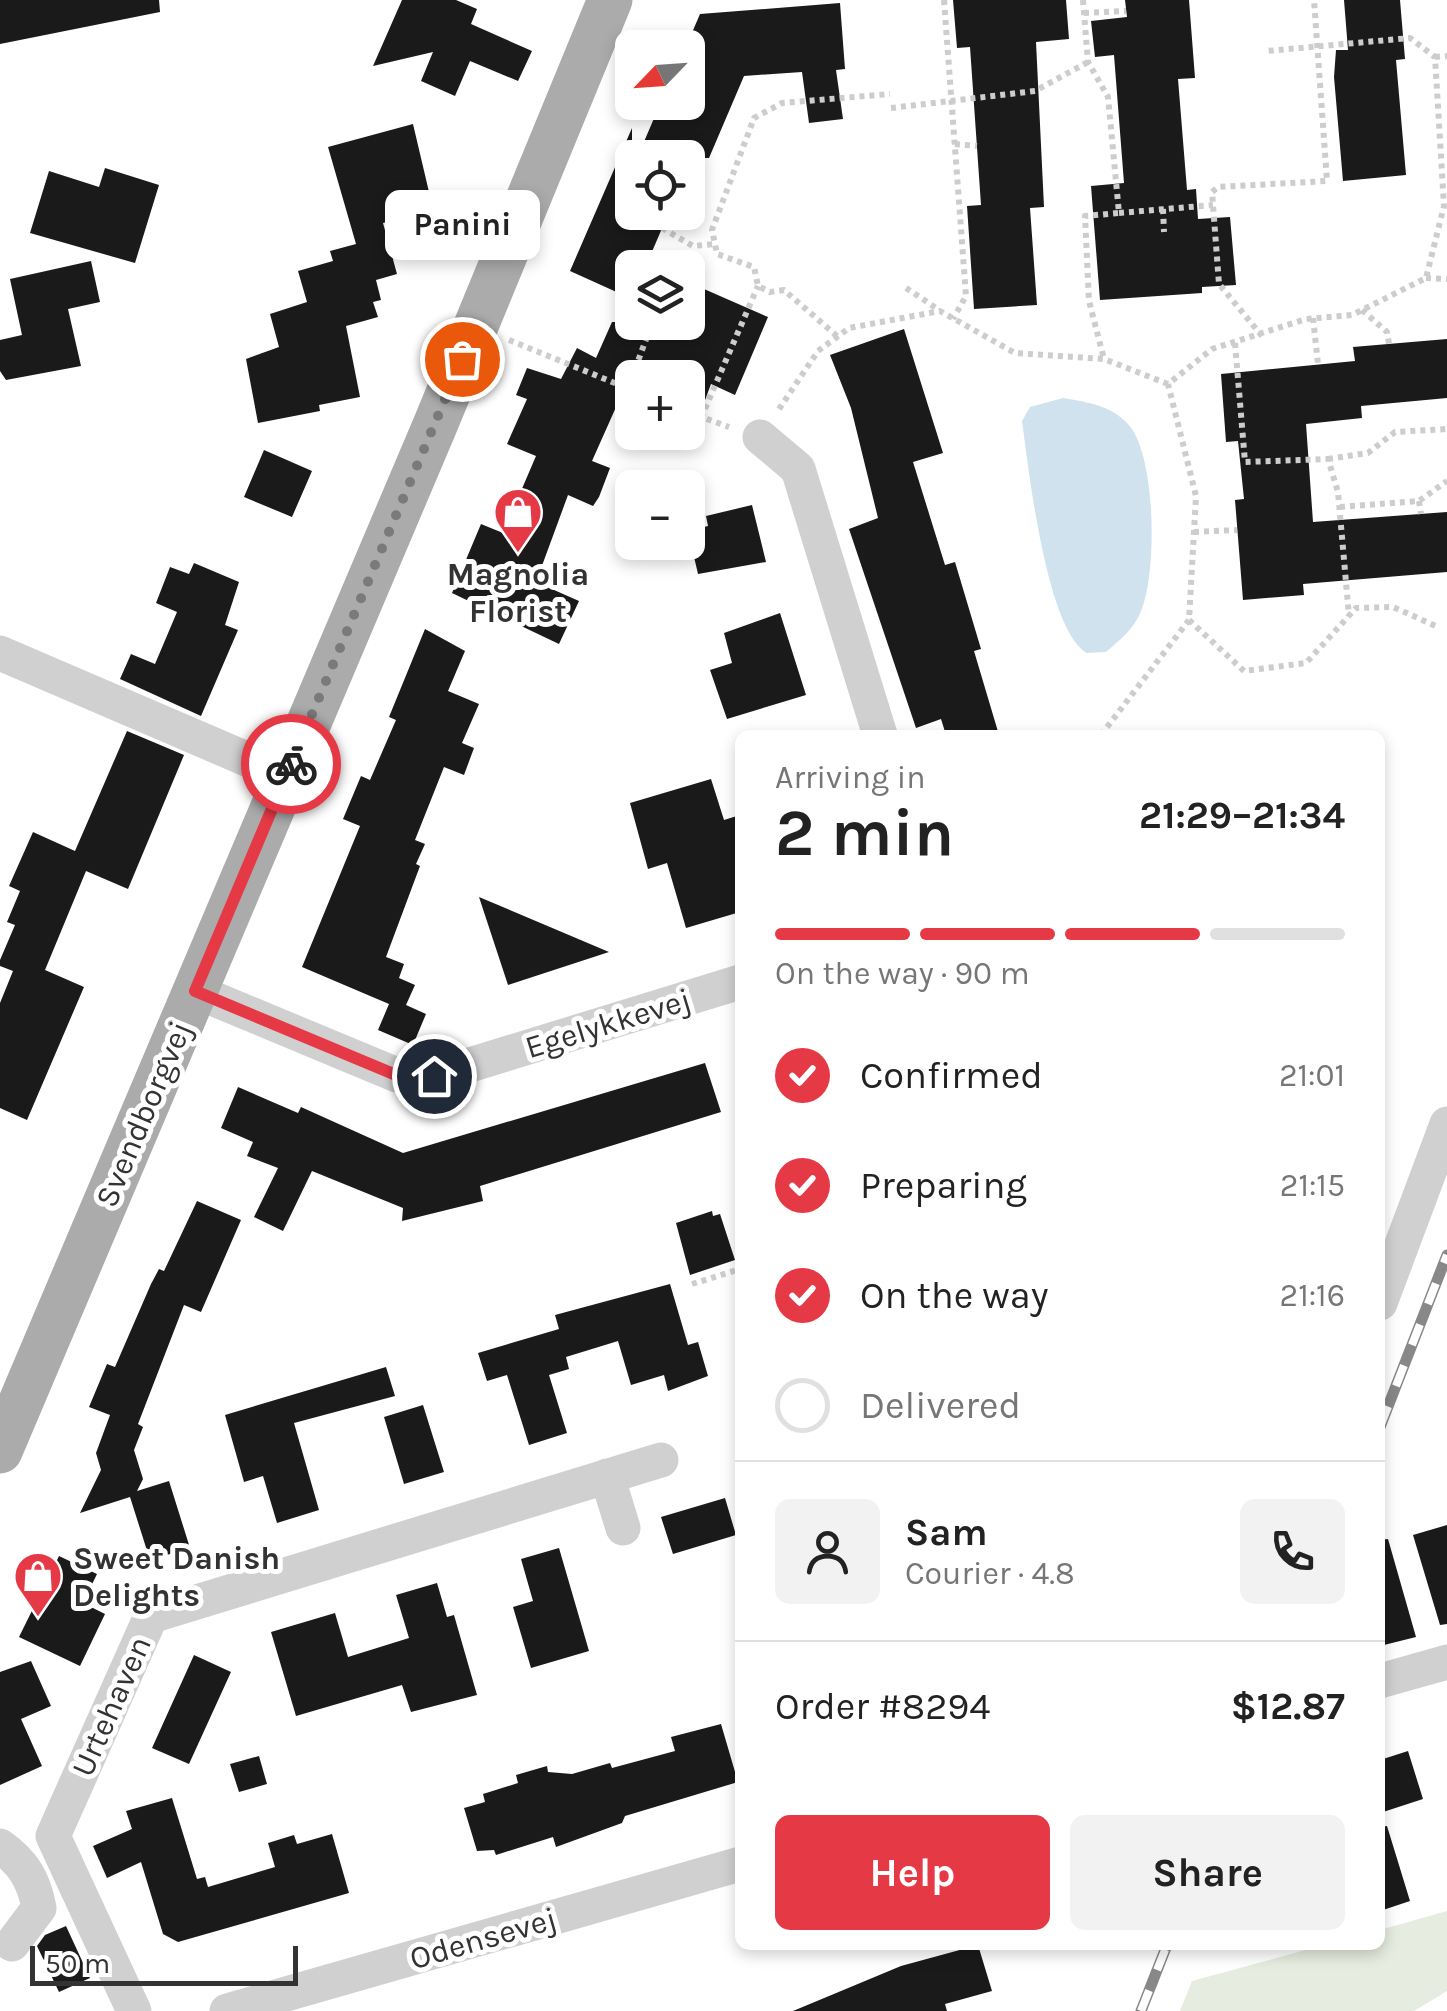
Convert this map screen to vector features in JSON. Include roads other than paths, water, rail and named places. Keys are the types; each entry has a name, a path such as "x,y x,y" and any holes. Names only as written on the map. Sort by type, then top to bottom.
{"main road":[{"name":"Svendborgvej","path":"0,1451 476,327 608,1"}],"street":[{"path":"760,437 798,469 878,730"},
{"path":"0,653 286,776"},
{"name":"Egelykkevej","path":"195,991 396,1075 434,1076 735,984"},
{"path":"1385,1289 1447,1124"},
{"name":"Urtehaven","path":"134,2011 54,1836 151,1616 661,1460"},
{"path":"607,1476 623,1528"},
{"path":"1385,1680 1447,1662"},
{"path":"0,1846 17,1858 34,1885 39,1908 12,1944"},
{"name":"Odensevej","path":"226,2011 735,1865"}],"water":[{"path":"1063,398 1105,408 1127,423 1137,438 1149,486 1152,543 1146,594 1135,623 1106,652 1087,653 1073,638 1061,614 1035,510 1022,421 1030,407"}],"railway":[{"path":"1385,1414 1447,1255"},
{"path":"1141,2011 1165,1950"}],"place":[{"name":"Panini","path":"462,359"},
{"name":"Magnolia Florist","path":"518,554"},
{"name":"Sweet Danish Delights","path":"38,1618"}]}
